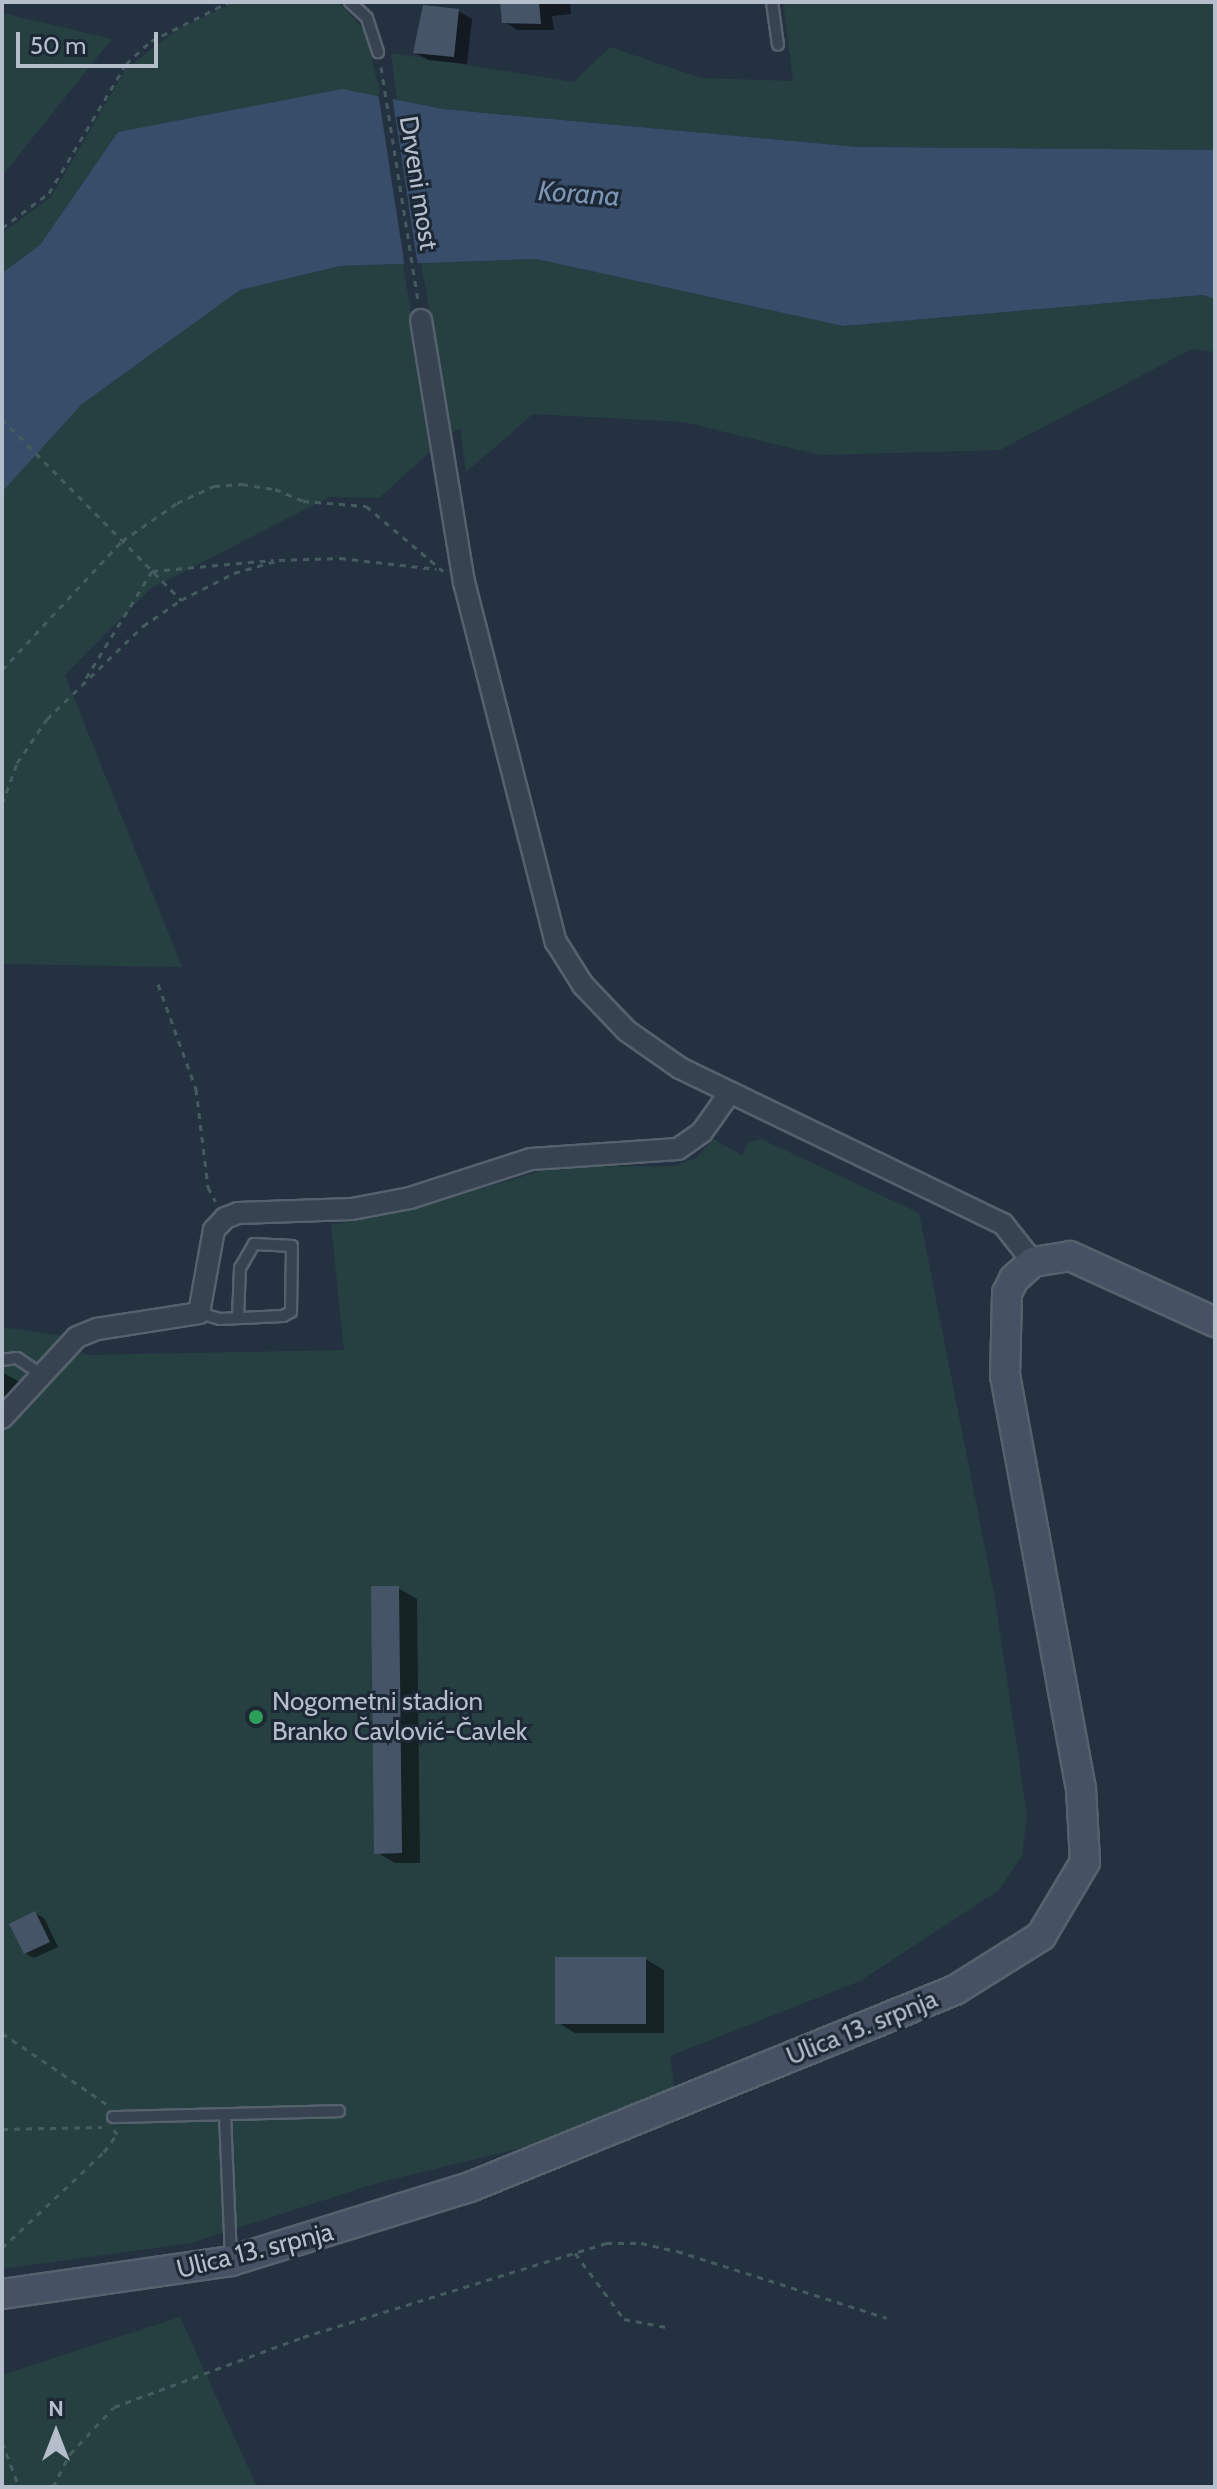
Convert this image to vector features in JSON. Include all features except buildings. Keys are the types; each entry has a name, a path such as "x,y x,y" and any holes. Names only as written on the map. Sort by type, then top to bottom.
{"street":[{"path":"421,320 464,582 556,942 583,985 627,1031 729,1094 1003,1224 1033,1262 1070,1256 1215,1322"},
{"path":"2,1418 39,1373 77,1337 97,1329 199,1313 214,1230 225,1218 238,1213 352,1209 395,1201 531,1159 678,1149 702,1132 729,1094"},
{"name":"Ulica 13. srpnja","path":"2,2294 231,2261 302,2243 504,2174 955,1990 1041,1936 1085,1862 1081,1789 1005,1376 1007,1293 1014,1279 1033,1262"}],"lane":[{"path":"350,2 367,18 378,52"},
{"path":"772,2 778,45"},
{"path":"199,1313 238,1318 291,1312 292,1246 254,1244 240,1268 238,1318"},
{"path":"2,1360 17,1358 39,1373"},
{"path":"113,2122 339,2111"},
{"path":"225,2115 231,2261"}],"path":[{"path":"2,228 49,193 126,64 151,41 229,2"},
{"name":"Drveni most","path":"378,52 421,320"},
{"path":"2,419 181,600"},
{"path":"2,670 122,541 177,503 214,486 242,484 275,489 303,501 366,506 439,569 464,582"},
{"path":"152,571 238,559 340,558 439,569"},
{"path":"2,804 17,763 47,719 143,626 181,600 234,573 279,560"},
{"path":"82,684 152,571"},
{"path":"158,984 196,1089 208,1187 225,1218"},
{"path":"2,2033 113,2109 117,2134 104,2152 2,2248"},
{"path":"2,2129 113,2122"},
{"path":"53,2487 70,2454 114,2407 303,2337 606,2243 641,2243 887,2318"},
{"path":"575,2253 624,2319 666,2327"},
{"path":"2,2442 19,2487"}],"green space":[{"path":"235,2 338,2 364,30 381,96 118,132 40,245 2,273 2,233 51,197 126,69 175,31"},
{"path":"783,2 1215,2 1215,150 858,147 443,109 397,100 391,53 574,82 610,47 701,78 793,81"},
{"path":"2,13 112,39 2,176"},
{"path":"536,259 843,326 1203,295 1215,299 1215,352 1192,349 1000,450 820,455 684,422 533,414 466,472 460,428 451,433 421,263"},
{"path":"403,264 433,449 379,498 329,497 150,589 65,675 182,967 2,964 4,489 82,404 240,290 340,266"},
{"path":"713,1139 742,1155 748,1143 761,1139 919,1213 995,1599 1027,1815 1022,1856 999,1890 860,1981 670,2056 675,2092 555,2140 377,2183 191,2243 2,2269 2,1327 65,1336 85,1355 344,1350 331,1225 398,1213 555,1167 674,1166 696,1158"},
{"path":"180,2317 257,2487 2,2487 2,2375"}],"water":[{"name":"Korana","path":"342,89 443,109 858,147 1215,150 1215,299 1203,295 843,326 536,259 340,266 240,290 82,404 2,492 2,273 40,245 118,132"}],"pier":[{"path":"378,92 392,95 418,267 405,268"}],"place":[{"name":"Nogometni stadion Branko Čavlović-Čavlek","path":"256,1717"}]}
